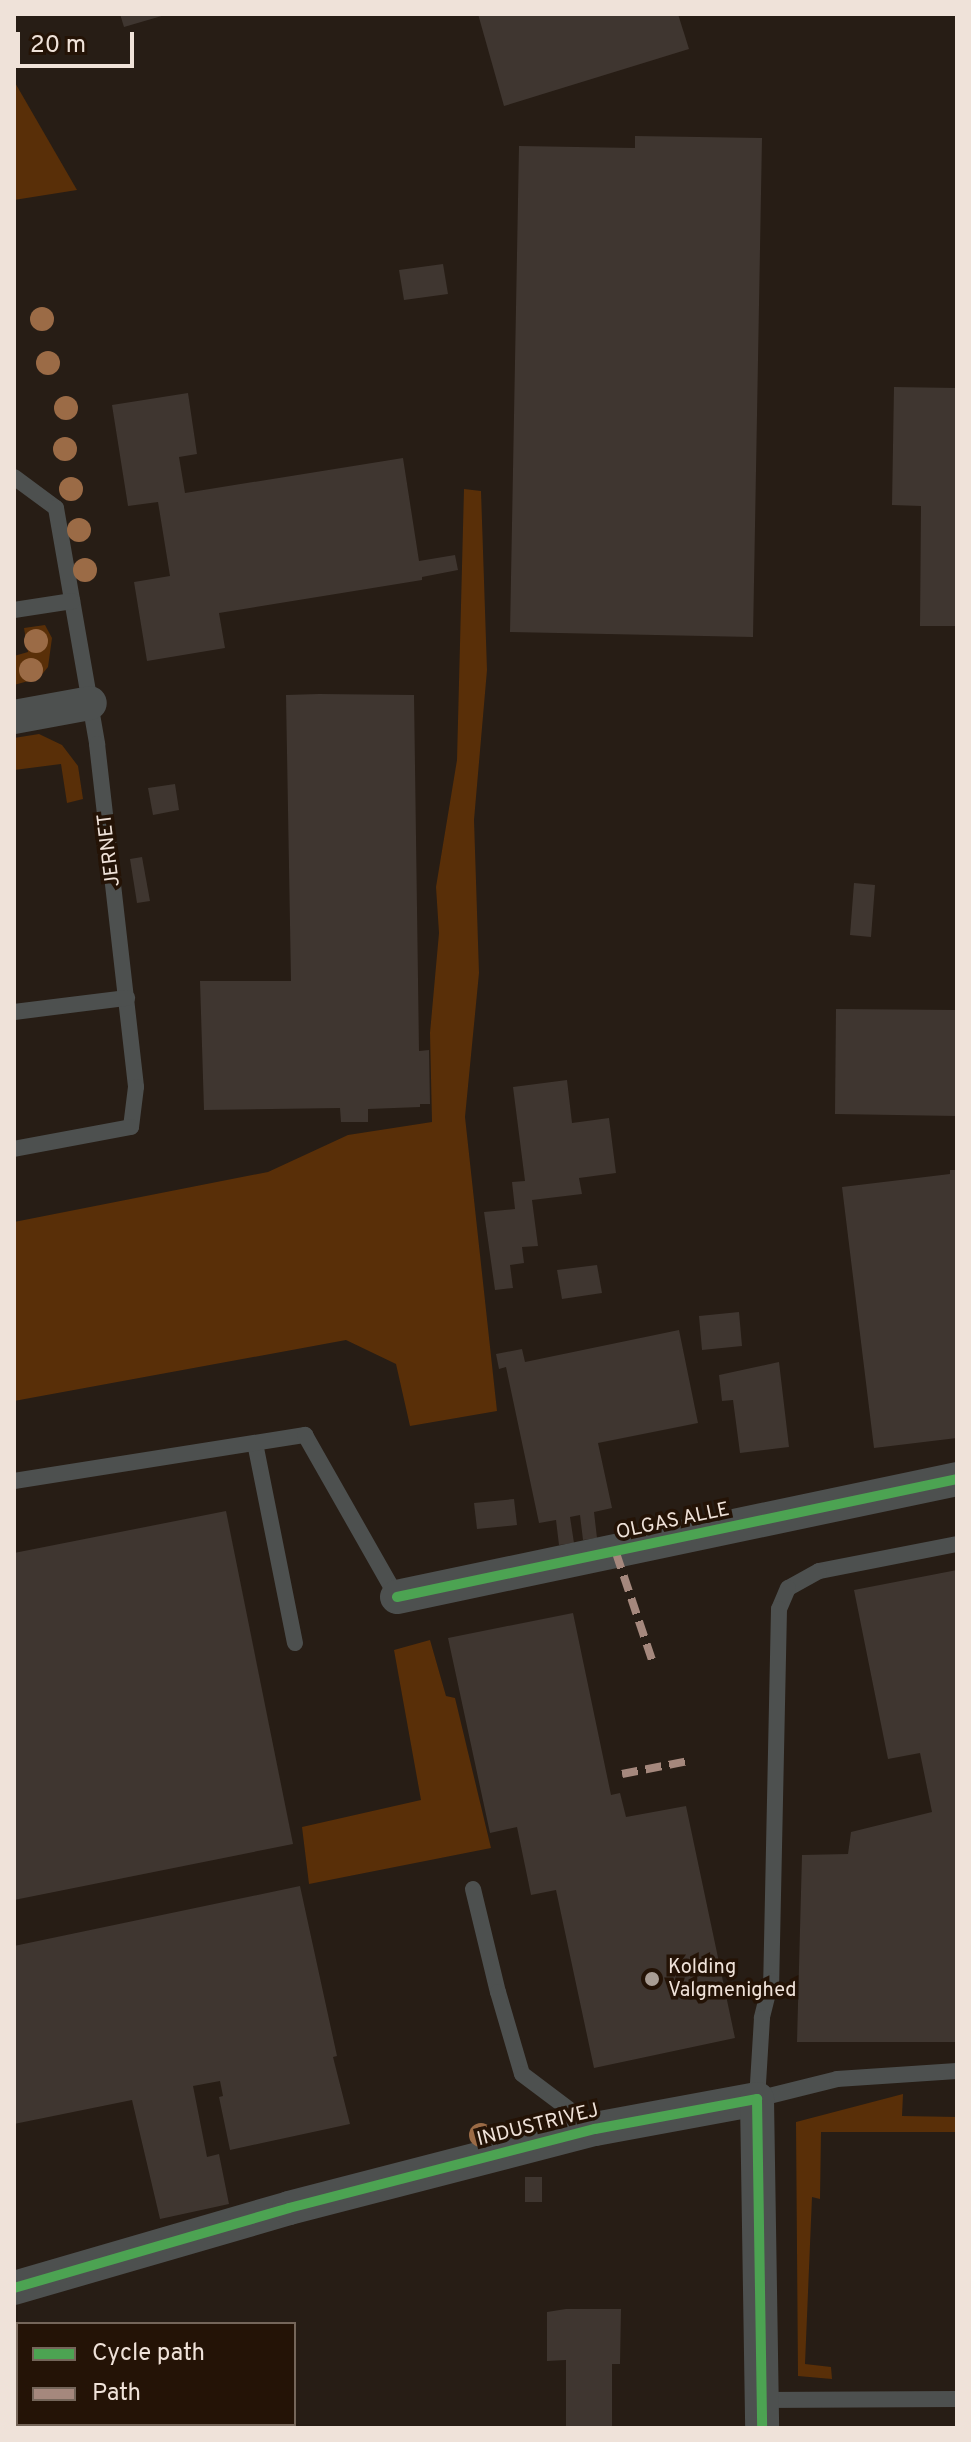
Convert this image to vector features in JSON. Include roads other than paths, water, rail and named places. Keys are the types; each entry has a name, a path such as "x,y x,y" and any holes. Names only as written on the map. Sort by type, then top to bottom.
{"street":[{"path":"14,717 90,703"},
{"name":"OLGAS ALLE","path":"397,1597 957,1479"},
{"path":"757,2099 762,2414"},
{"name":"INDUSTRIVEJ","path":"14,2288 289,2208 595,2129 757,2099"}],"lane":[{"name":"JERNET","path":"14,477 56,508 90,703 136,1087 131,1127 14,1149"},
{"path":"14,610 72,601"},
{"path":"14,1012 127,998"},
{"path":"14,1481 305,1435 397,1597"},
{"path":"255,1443 295,1643"},
{"path":"957,1544 819,1571 788,1588 779,1609 771,1981 762,2018 757,2099 837,2079 957,2071"},
{"path":"473,1889 522,2074 595,2129"},
{"path":"762,2414 957,2399"}],"place":[{"name":"Kolding Valgmenighed","path":"652,1979"}]}
